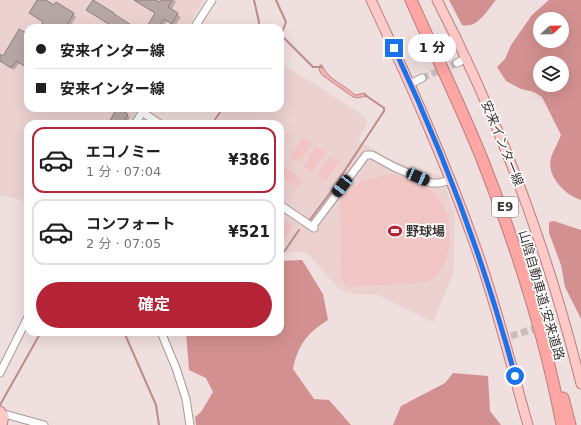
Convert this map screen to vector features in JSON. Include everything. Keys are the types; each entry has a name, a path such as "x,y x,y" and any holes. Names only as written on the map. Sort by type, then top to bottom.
{"highway":[{"name":"山陰自動車道;安来道路","path":"411,0 471,132 505,218 521,266 545,351 562,425"},
{"name":"山陰自動車道;安来道路","path":"415,0 494,178 522,258 546,340 565,425"},
{"path":"546,340 570,425"},
{"path":"545,351 555,425"}],"main road":[{"path":"371,0 410,84 476,247 508,337 528,425"},
{"name":"安来インター線","path":"437,0 467,58 513,166 553,282 561,321 581,384"}],"street":[{"path":"197,24 212,0"},
{"path":"457,63 467,58"},
{"path":"410,84 422,78"},
{"path":"146,112 155,120"},
{"path":"284,208 313,227 366,155 372,155 394,167 431,182 439,183 450,180"},
{"path":"0,373 24,325"},
{"path":"163,336 176,368 186,399 190,425"},
{"path":"2,418 8,415 44,425"}],"shaded area":[{"path":"0,0 204,0 189,24 24,24 24,112 136,112 132,120 24,120 24,201 0,195"},
{"path":"449,0 496,0 482,18 473,24 462,25"},
{"path":"549,0 581,0 581,200 569,194 554,178 550,165 551,158 561,135 542,97 534,92 569,92 569,56 533,56 533,92 521,89 506,81 497,67 505,59 511,45 533,14 533,48 569,48 569,12 535,12"},
{"path":"284,65 365,117 367,124 358,140 388,158 423,172 441,176 455,213 454,272 433,322 376,294 362,295 345,292 337,287 309,255 304,252 284,253 284,120 218,120 222,112 284,112"},
{"path":"320,65 322,65 332,78 355,95 365,93 367,96 357,98 353,97 322,75 319,70"},
{"path":"303,138 312,143 299,163 290,157"},
{"path":"316,146 325,152 312,172 303,166"},
{"path":"330,156 339,162 326,181 317,175"},
{"path":"284,166 303,180 297,188 284,179"},
{"name":"野球場","path":"390,174 407,177 421,184 433,193 442,204 450,231 449,247 444,264 440,271 429,282 347,287 341,278 340,199 363,180"},
{"path":"284,220 293,226 284,241"},
{"path":"554,221 581,230 581,319 565,287 561,265 549,233 549,222"},
{"path":"302,260 323,294 328,320 314,330 304,340 293,369 314,399 329,400 351,425 196,425 195,417 201,412 213,392 206,378 189,370 186,336 284,336 284,261"},
{"path":"453,373 488,376 490,411 501,425 393,425 401,406 445,383"}],"building":[{"path":"37,0 46,0 54,5 56,2 74,13 67,24 42,24 43,22 29,13"},
{"path":"93,0 130,24 109,24 86,10"},
{"path":"134,0 156,0 160,2 161,0 172,0 168,7 178,13 172,24 164,19 161,24 148,24 155,13"},
{"path":"19,29 24,32 24,66 16,61 11,68 0,61 0,54 3,56"},
{"path":"115,112 124,112 128,114 125,120 110,120"}],"waterway":[{"path":"254,0 259,24"},
{"path":"276,0 286,22 284,27"},
{"path":"284,38 313,67 321,67"},
{"path":"309,221 330,193 384,111 384,108 365,95"},
{"path":"215,120 220,112"},
{"path":"284,252 299,230"},
{"path":"0,405 39,336"},
{"path":"126,336 156,405 159,425"}],"tunnel":[{"path":"422,78 457,63"},
{"path":"511,336 557,322"}],"place":[{"name":"野球場","path":"395,231"}],"route":[{"path":"394,48 445,166 476,247 495,305 515,376"}]}
